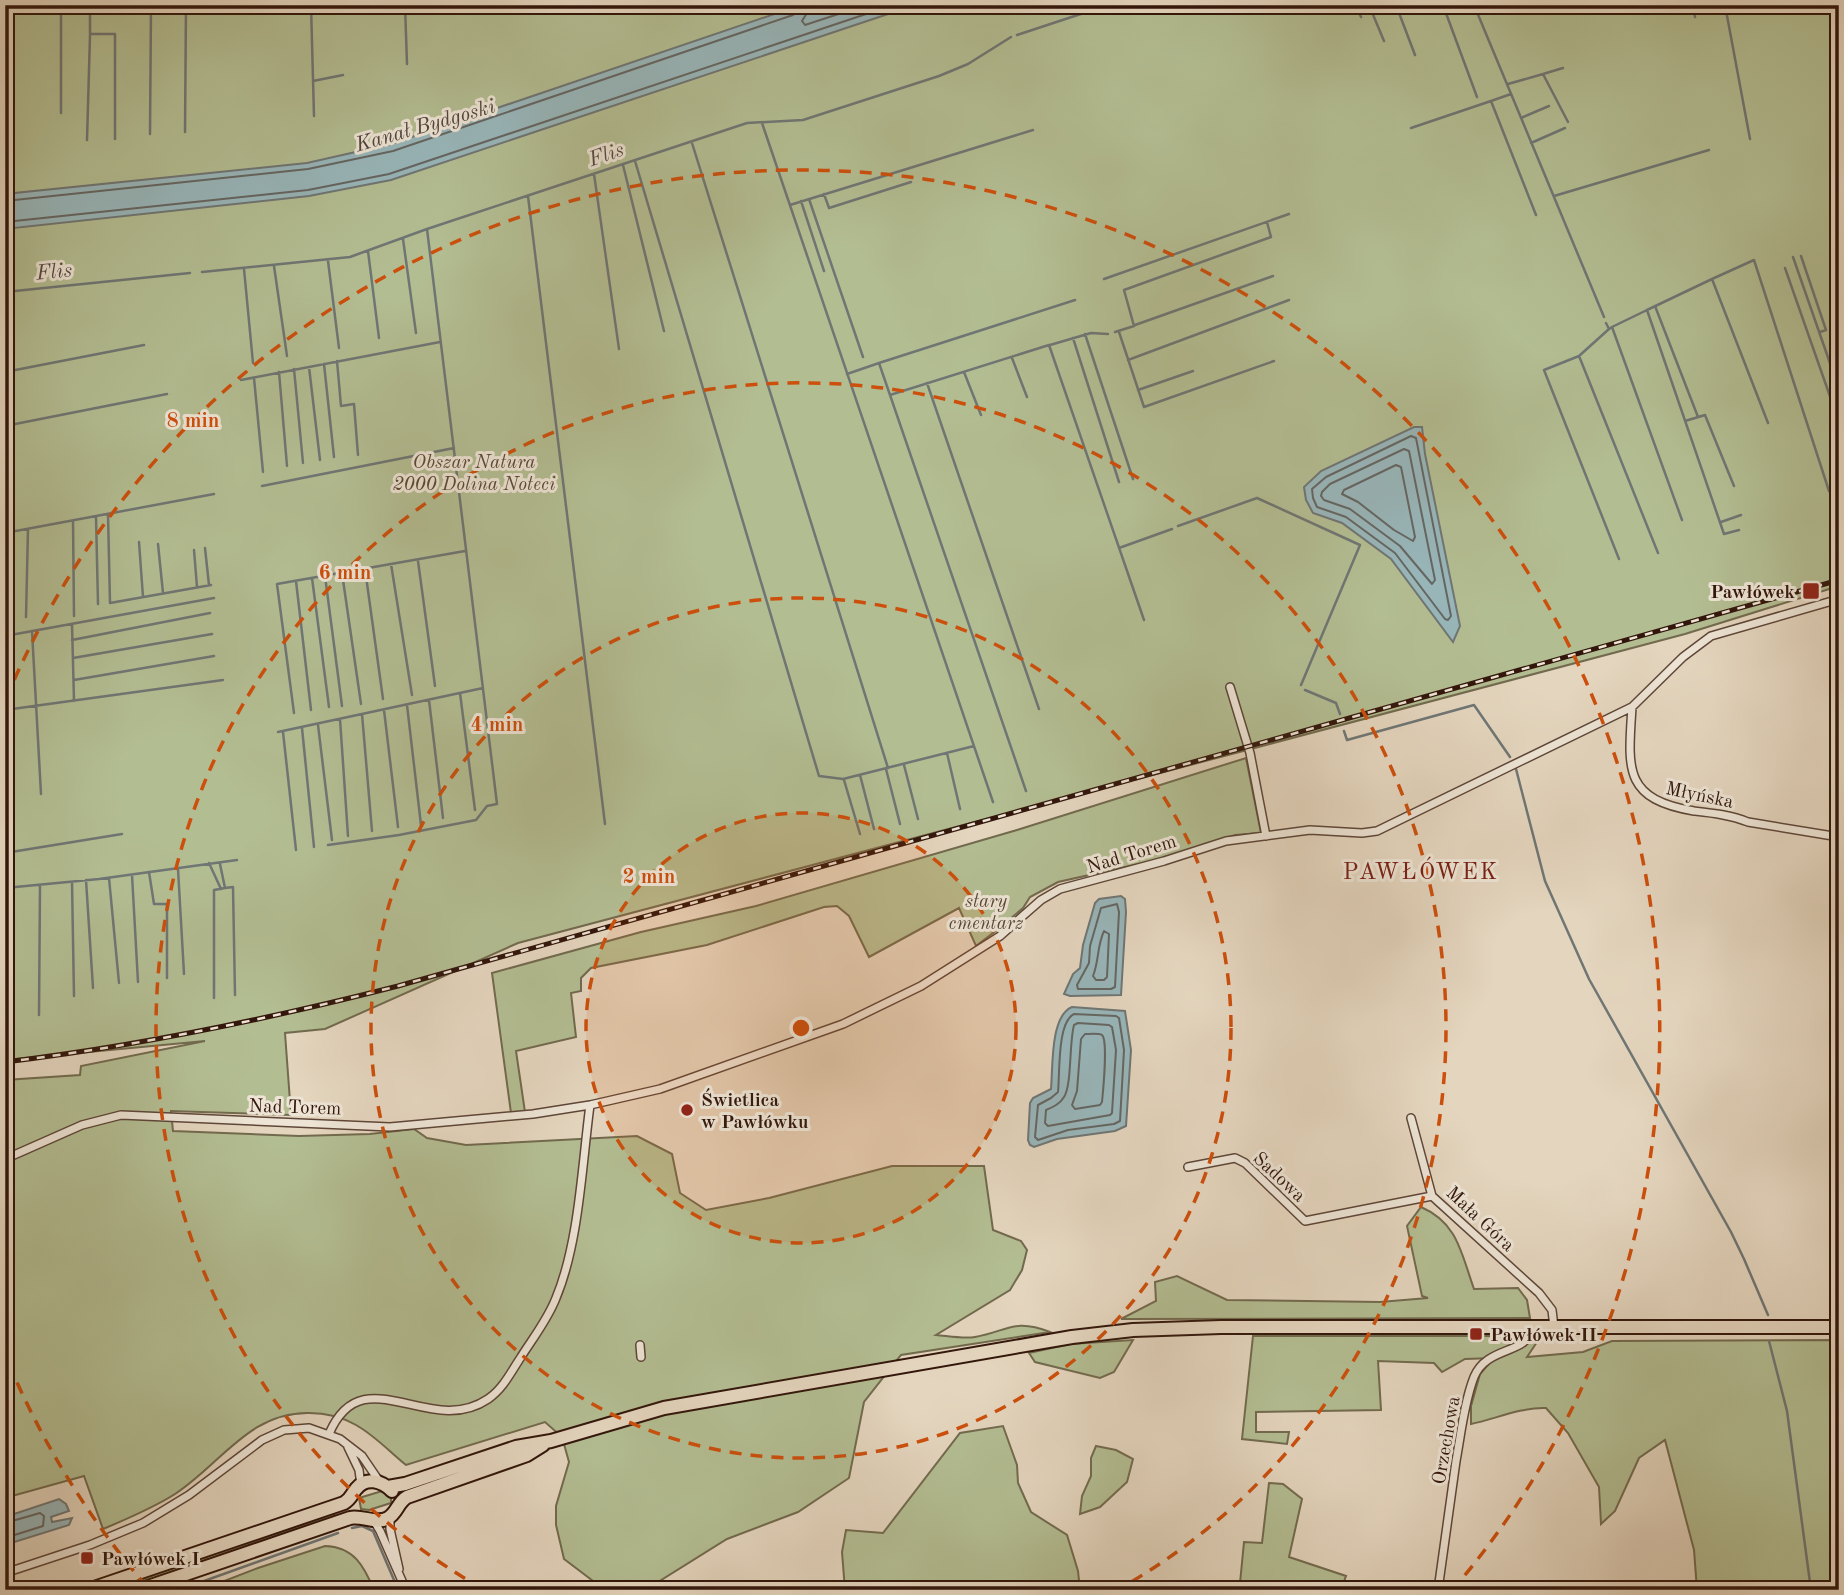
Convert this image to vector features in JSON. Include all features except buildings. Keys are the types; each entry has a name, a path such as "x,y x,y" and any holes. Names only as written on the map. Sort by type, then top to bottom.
{"highway":[{"path":"88,1590 344,1503 361,1485 405,1484 516,1447 551,1441 598,1425 690,1403 1072,1337 1122,1331 1222,1327 1839,1327"},
{"path":"139,1590 349,1518 383,1520 390,1517 407,1497 527,1455 551,1441"},
{"path":"383,1484 399,1504"},
{"path":"352,1497 356,1510 368,1519"}],"street":[{"name":"Nad Torem","path":"5,1159 82,1125 121,1115 390,1127 512,1116 590,1105 660,1089 843,1024 921,986 1000,936 1041,900 1060,889 1226,841 1310,830 1362,833 1377,831 1632,707 1684,657 1711,636 1839,599"},
{"path":"1230,687 1250,752 1266,836"},
{"name":"Młyńska","path":"1632,707 1629,752 1631,766 1643,791 1653,800 1667,806 1839,837"},
{"path":"329,1434 344,1409 363,1399 389,1400 454,1412 480,1404 501,1388 556,1298 571,1242 590,1105"},
{"name":"Mała Góra","path":"1411,1118 1432,1196 1539,1293 1552,1310 1554,1327"},
{"name":"Sadowa","path":"1188,1167 1236,1158 1245,1163 1304,1221 1432,1196"},
{"name":"Orzechowa","path":"1438,1590 1460,1436 1470,1388 1477,1370 1488,1357 1525,1343 1531,1328"},
{"path":"640,1345 641,1357"},
{"path":"5,1573 143,1524 276,1433 301,1428 329,1434 362,1456 383,1484"},
{"path":"348,1446 359,1470 361,1485"},
{"path":"390,1517 399,1573 405,1590"},
{"path":"368,1519 399,1573"}],"green space":[{"name":"Obszar Natura 2000 Dolina Noteci","path":"5,5 1839,5 1839,586 1685,634 518,943 325,1029 285,1033 291,1115 171,1111 173,1131 299,1136 370,1134 414,1129 427,1138 466,1145 637,1136 672,1154 680,1193 706,1210 769,1198 892,1166 984,1166 993,1230 1021,1241 1027,1250 1022,1270 1010,1290 936,1335 970,1338 1019,1326 1050,1332 901,1355 864,1402 849,1478 798,1512 727,1539 650,1587 601,1587 564,1559 556,1525 556,1506 569,1462 562,1437 545,1422 406,1465 369,1434 345,1420 315,1413 288,1415 252,1430 175,1494 149,1509 103,1529 84,1476 5,1498 5,1080 80,1075 81,1066 205,1041 5,1060"},
{"name":"stary cmentarz","path":"1246,758 1261,833 1235,835 1152,861 1058,882 1030,897 1023,908 976,946 959,908 869,957 849,916 837,906 824,907 707,945 591,968 581,978 581,991 571,993 576,1037 516,1051 525,1112 511,1113 492,973 641,932 756,906 1017,830"},
{"path":"1421,1207 1451,1230 1474,1289 1518,1288 1527,1300 1530,1318 1121,1319 1156,1301 1155,1282 1177,1276 1227,1300 1380,1302 1428,1298 1422,1296 1407,1226"},
{"path":"1253,1336 1541,1336 1527,1357 1583,1352 1612,1341 1839,1340 1839,1590 1697,1590 1694,1550 1665,1440 1639,1458 1615,1511 1601,1524 1599,1487 1568,1433 1546,1408 1518,1411 1471,1424 1471,1406 1480,1374 1494,1358 1465,1359 1442,1372 1434,1363 1378,1361 1381,1410 1256,1412 1256,1432 1289,1432 1287,1444 1242,1439"},
{"path":"1133,1340 1114,1372 1100,1378 1035,1362 1029,1353 1070,1344"},
{"path":"1003,1426 1017,1465 1018,1483 1031,1512 1067,1535 1078,1571 1080,1590 845,1590 842,1552 846,1530 883,1533 960,1433"},
{"path":"1096,1446 1116,1450 1133,1459 1127,1482 1100,1507 1080,1514 1082,1496 1091,1476 1091,1458"},
{"path":"1269,1483 1283,1484 1302,1499 1289,1557 1346,1576 1341,1590 1259,1590 1240,1583 1244,1542 1262,1543"},
{"path":"382,1491 391,1496 391,1503 369,1510 361,1509 359,1498"},
{"path":"333,1512 335,1517 122,1590 105,1590"},
{"path":"325,1546 343,1550 357,1559 374,1590 201,1590 258,1568"}],"water":[{"path":"801,5 915,5 391,180 309,196 5,229 5,194 307,163 391,144"},
{"path":"1414,427 1422,427 1425,454 1460,626 1453,642 1391,559 1342,523 1313,513 1306,500 1304,487 1321,471"},
{"path":"1121,896 1125,899 1126,912 1121,995 1064,994 1073,974 1080,968 1083,945 1095,903 1099,899"},
{"path":"1072,1007 1125,1011 1131,1050 1126,1126 1115,1131 1057,1139 1034,1147 1028,1140 1030,1103 1033,1098 1051,1089 1056,1031 1065,1012"},
{"path":"59,1499 66,1504 69,1511 51,1517 52,1522 72,1518 69,1525 5,1545 5,1517"}],"waterway":[{"path":"61,5 61,113"},
{"path":"90,5 90,34 115,34 115,139"},
{"path":"150,134 151,5"},
{"path":"185,132 186,5"},
{"path":"311,5 314,116"},
{"path":"405,5 407,64"},
{"name":"Flis","path":"1017,35 1108,5"},
{"path":"1356,5 1361,17"},
{"path":"1369,5 1384,41"},
{"path":"1384,5 1387,12"},
{"path":"1396,5 1415,55"},
{"path":"1443,5 1477,97"},
{"path":"1474,5 1604,317"},
{"path":"1692,5 1695,17"},
{"path":"1725,5 1750,139"},
{"path":"87,140 90,35"},
{"name":"Flis","path":"202,272 350,257 747,123 803,120 939,76 968,64 1011,37"},
{"path":"1543,74 1563,68"},
{"path":"1508,84 1543,74 1568,122"},
{"path":"313,81 343,75"},
{"path":"1511,94 1491,101 1536,215"},
{"path":"1411,128 1491,101"},
{"path":"1521,118 1549,106"},
{"path":"762,123 993,802"},
{"path":"1531,143 1565,128"},
{"path":"790,205 1033,130"},
{"path":"692,143 888,768"},
{"path":"1554,196 1709,150"},
{"path":"635,161 819,776 843,779 974,746"},
{"path":"623,165 664,331"},
{"path":"594,174 619,349"},
{"path":"824,194 829,208 911,182"},
{"path":"528,196 605,824"},
{"path":"809,199 863,357"},
{"path":"801,201 824,271"},
{"path":"1104,279 1289,214"},
{"path":"1115,332 1134,326 1124,290 1271,237 1267,222"},
{"path":"328,845 476,820 487,806 497,804 427,229"},
{"path":"403,239 416,333"},
{"path":"368,251 379,338"},
{"path":"1801,256 1826,330 1820,332"},
{"path":"1793,257 1839,389"},
{"path":"1712,279 1754,260 1829,491"},
{"path":"328,261 339,348"},
{"path":"274,266 287,356"},
{"path":"1785,268 1839,422"},
{"path":"244,269 253,363"},
{"name":"Flis","path":"5,292 190,273"},
{"path":"1135,325 1273,276"},
{"path":"1647,310 1712,279 1768,423"},
{"path":"879,363 1075,300"},
{"path":"1128,360 1289,300"},
{"path":"1655,306 1698,417"},
{"path":"1612,327 1647,310 1724,534 1739,530"},
{"path":"1606,323 1609,329 1612,327 1682,520"},
{"path":"1609,329 1579,356 1658,553"},
{"path":"1119,332 1144,407 1274,361"},
{"path":"1050,345 1091,333 1108,334"},
{"path":"1085,334 1133,479"},
{"path":"1073,338 1119,482"},
{"path":"241,380 440,342"},
{"path":"5,372 144,345"},
{"path":"890,395 1049,345 1144,620"},
{"path":"1579,356 1544,370 1619,559"},
{"path":"1012,358 1027,397"},
{"path":"337,361 341,406 354,404 358,455"},
{"path":"847,374 879,363 1026,791"},
{"path":"324,364 334,457"},
{"path":"309,367 320,460"},
{"path":"294,369 303,463"},
{"path":"1138,390 1193,371"},
{"path":"279,372 287,466"},
{"path":"964,372 981,415"},
{"path":"254,378 263,472"},
{"path":"927,383 1039,709"},
{"path":"5,426 167,394"},
{"path":"1685,421 1705,415 1734,486"},
{"path":"262,486 454,448"},
{"path":"5,533 214,494"},
{"path":"1178,526 1257,498 1360,545 1301,685"},
{"path":"108,514 110,603 211,585"},
{"path":"1721,522 1741,515"},
{"path":"96,517 98,604"},
{"path":"73,521 74,616"},
{"path":"26,617 28,529"},
{"path":"1119,548 1172,529"},
{"path":"139,542 143,597"},
{"path":"158,544 163,593"},
{"path":"205,548 209,585"},
{"path":"194,550 197,587"},
{"path":"294,713 277,584 465,551"},
{"path":"418,561 435,686"},
{"path":"391,564 412,695"},
{"path":"365,569 383,699"},
{"path":"342,573 361,704"},
{"path":"325,576 342,706"},
{"path":"312,578 329,707"},
{"path":"296,581 311,710"},
{"path":"5,636 214,598"},
{"path":"72,640 210,613"},
{"path":"72,624 74,701"},
{"path":"32,631 41,794"},
{"path":"73,658 212,634"},
{"path":"74,680 214,656"},
{"path":"5,710 223,680"},
{"path":"278,732 483,688"},
{"path":"1305,690 1336,703 1340,714"},
{"path":"460,693 475,810"},
{"path":"429,700 443,818"},
{"path":"407,705 421,825"},
{"path":"1344,731 1347,740 1474,705 1510,757"},
{"path":"384,710 398,827"},
{"path":"362,714 372,831"},
{"path":"340,719 348,836"},
{"path":"318,725 332,840"},
{"path":"302,728 314,847"},
{"path":"283,732 296,850"},
{"path":"947,753 960,809"},
{"path":"904,765 918,819"},
{"path":"886,769 900,824"},
{"path":"1516,769 1545,881 1589,979 1731,1232 1768,1315"},
{"path":"860,775 874,829"},
{"path":"844,780 860,834"},
{"path":"5,853 122,834"},
{"path":"5,888 99,879 237,860"},
{"path":"209,863 221,889"},
{"path":"220,864 225,888 233,887 235,995"},
{"path":"178,869 184,974"},
{"path":"149,872 154,904 167,904 167,978"},
{"path":"132,875 138,982"},
{"path":"109,878 119,983"},
{"path":"86,880 93,988"},
{"path":"72,882 74,996"},
{"path":"39,1015 40,885"},
{"path":"214,998 214,890 225,888"},
{"path":"1769,1341 1787,1411 1811,1590"},
{"path":"352,1528 362,1526 373,1531 397,1587"},
{"path":"179,1590 338,1533"}],"railway":[{"path":"5,1062 203,1030 398,986 1839,580"}],"place":[{"name":"Pawłówek","path":"1811,591"},
{"name":"Świetlica w Pawłówku","path":"687,1110"},
{"name":"Pawłówek II","path":"1476,1334"},
{"name":"Pawłówek I","path":"87,1558"}],"district":[{"name":"PAWŁÓWEK","path":"1421,871"}],"water label":[{"name":"Kanał Bydgoski","path":"425,125"}]}
